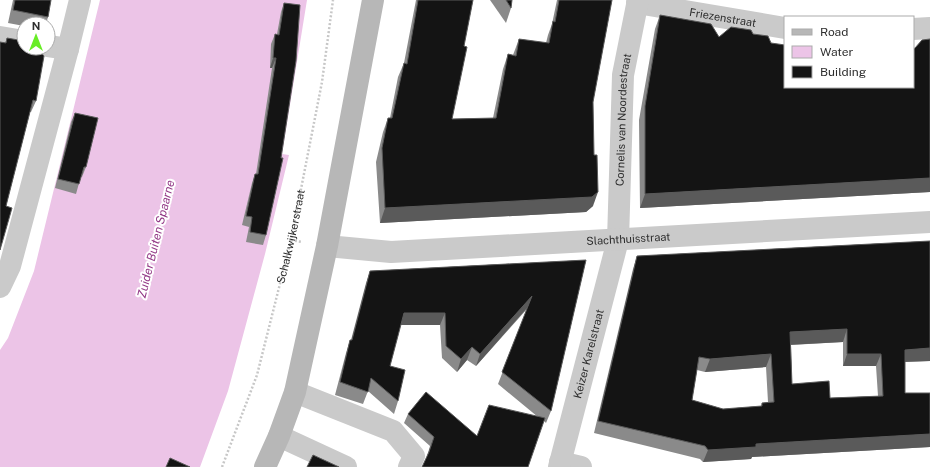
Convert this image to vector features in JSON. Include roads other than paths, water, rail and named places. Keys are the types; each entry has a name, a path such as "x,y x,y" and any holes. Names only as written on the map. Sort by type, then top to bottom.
{"main road":[{"path":"265,467 279,436 295,392 327,246 373,0"}],"street":[{"path":"2,279 10,266 58,47 80,0"},
{"name":"Friezenstraat","path":"638,1 784,28"},
{"name":"Cornelis van Noordestraat","path":"618,240 623,75 638,1"},
{"path":"914,29 930,28"},
{"path":"0,37 16,40"},
{"name":"Slachthuisstraat","path":"327,246 391,252 930,222"},
{"name":"Keizer Karelstraat","path":"559,465 618,240"},
{"path":"295,392 393,431 414,456 409,467"},
{"path":"279,436 346,467"},
{"path":"559,465 582,467"}],"water":[{"name":"Zuider Buiten Spaarne","path":"100,0 307,0 282,154 289,155 265,254 228,391 200,467 0,467 0,350 8,338 34,271"}]}
